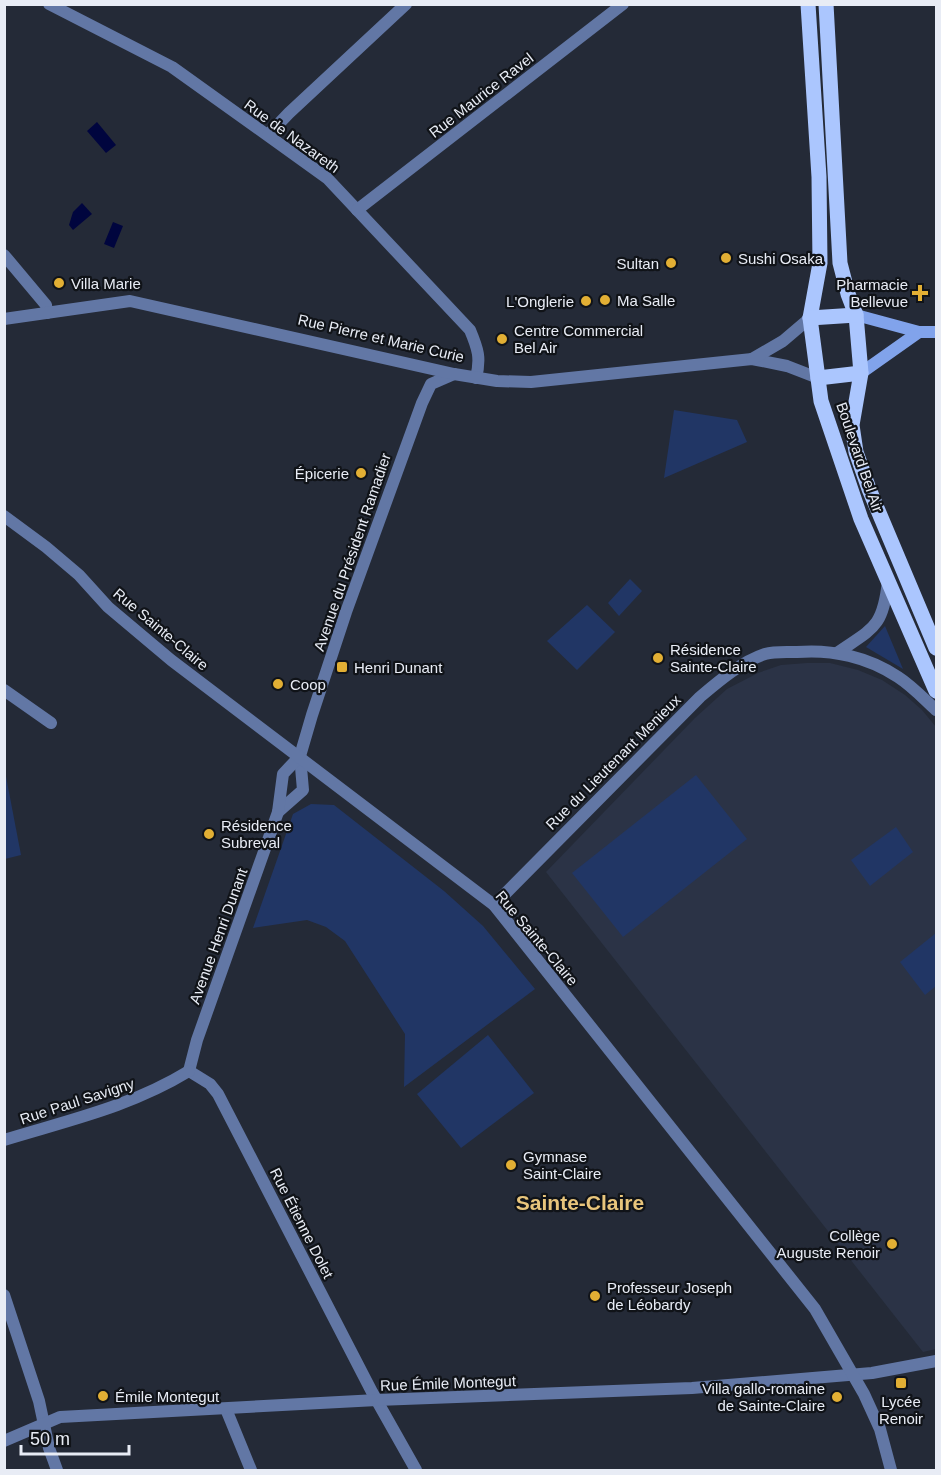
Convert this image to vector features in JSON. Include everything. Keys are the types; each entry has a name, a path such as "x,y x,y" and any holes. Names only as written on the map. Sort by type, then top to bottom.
{"main road":[{"name":"Boulevard Bel Air","path":"808,4 819,177 819,263 810,318 821,401 861,519 936,691"},
{"name":"Boulevard Bel Air","path":"826,4 840,262 856,315 861,373 852,425 856,452 936,648"},
{"path":"810,318 856,315 919,332 936,332"},
{"name":"Rue Pierre et Marie Curie","path":"818,378 861,373 919,332"}],"street":[{"name":"Rue de Nazareth","path":"49,4 172,67 327,178 470,330 478,348 480,364 476,378"},
{"path":"268,135 406,4"},
{"name":"Rue Maurice Ravel","path":"357,210 623,4"},
{"path":"4,255 46,305 47,313"},
{"name":"Rue Pierre et Marie Curie","path":"4,319 130,301 454,374 497,381 531,382 752,359 787,366 818,378"},
{"name":"Rue Pierre et Marie Curie","path":"752,359 783,340 810,318"},
{"name":"Avenue du Président Ramadier","path":"300,756 346,612 422,403 431,384 454,374"},
{"name":"Rue Sainte-Claire","path":"4,516 46,546 108,607 171,660 494,905 815,1309 854,1374 880,1430 891,1470"},
{"path":"837,653 873,628 883,614 888,578"},
{"name":"Rue du Lieutenant Menieux","path":"494,905 681,715 727,675 766,654 807,651 837,653 862,659 898,677 936,710"},
{"path":"4,690 51,723"},
{"name":"Avenue Henri Dunant","path":"278,812 303,789 300,756"},
{"name":"Avenue Henri Dunant","path":"189,1071 196,1040 278,812 283,774 300,756"},
{"name":"Rue Paul Savigny","path":"4,1140 124,1104 153,1092 189,1071"},
{"name":"Rue Étienne Dolet","path":"189,1071 210,1084 218,1094 377,1400 416,1470"},
{"path":"4,1295 39,1401 49,1448 57,1470"},
{"name":"Rue Émile Montegut","path":"4,1441 60,1417 377,1400 692,1388 872,1373 936,1361"},
{"path":"226,1409 251,1470"}],"shaded area":[{"path":"97,122 116,145 106,153 87,131"},
{"path":"82,203 92,214 73,230 69,225 73,212"},
{"path":"113,222 123,226 114,248 104,244"},
{"path":"674,410 737,420 747,442 664,478"},
{"path":"630,579 642,591 619,616 608,603"},
{"path":"587,605 615,632 577,670 547,641"},
{"path":"885,626 903,669 866,647"},
{"path":"830,663 858,670 882,680 905,695 936,727 936,1349 923,1352 546,872 695,718 727,689 758,673 781,665"},
{"path":"4,766 21,855 5,859 4,859"},
{"path":"696,775 747,839 623,937 572,873"},
{"path":"311,804 334,805 444,891 483,926 535,989 404,1087 405,1034 345,941 326,927 307,920 253,928 293,814"},
{"path":"896,827 913,852 870,886 851,860"},
{"path":"936,933 936,986 925,995 900,962"},
{"path":"488,1035 534,1093 461,1148 417,1094"}],"place":[{"name":"Sushi Osaka","path":"726,258"},
{"name":"Sultan","path":"671,263"},
{"name":"Villa Marie","path":"59,283"},
{"name":"Pharmacie Bellevue","path":"920,293"},
{"name":"Ma Salle","path":"605,300"},
{"name":"L'Onglerie","path":"586,301"},
{"name":"Centre Commercial Bel Air","path":"502,339"},
{"name":"Épicerie","path":"361,473"},
{"name":"Résidence Sainte-Claire","path":"658,658"},
{"name":"Henri Dunant","path":"342,667"},
{"name":"Coop","path":"278,684"},
{"name":"Résidence Subreval","path":"209,834"},
{"name":"Gymnase Saint-Claire","path":"511,1165"},
{"name":"Collège Auguste Renoir","path":"892,1244"},
{"name":"Professeur Joseph de Léobardy","path":"595,1296"},
{"name":"Lycée Renoir","path":"901,1383"},
{"name":"Émile Montegut","path":"103,1396"},
{"name":"Villa gallo-romaine de Sainte-Claire","path":"837,1397"}],"district":[{"name":"Sainte-Claire","path":"580,1202"}]}
